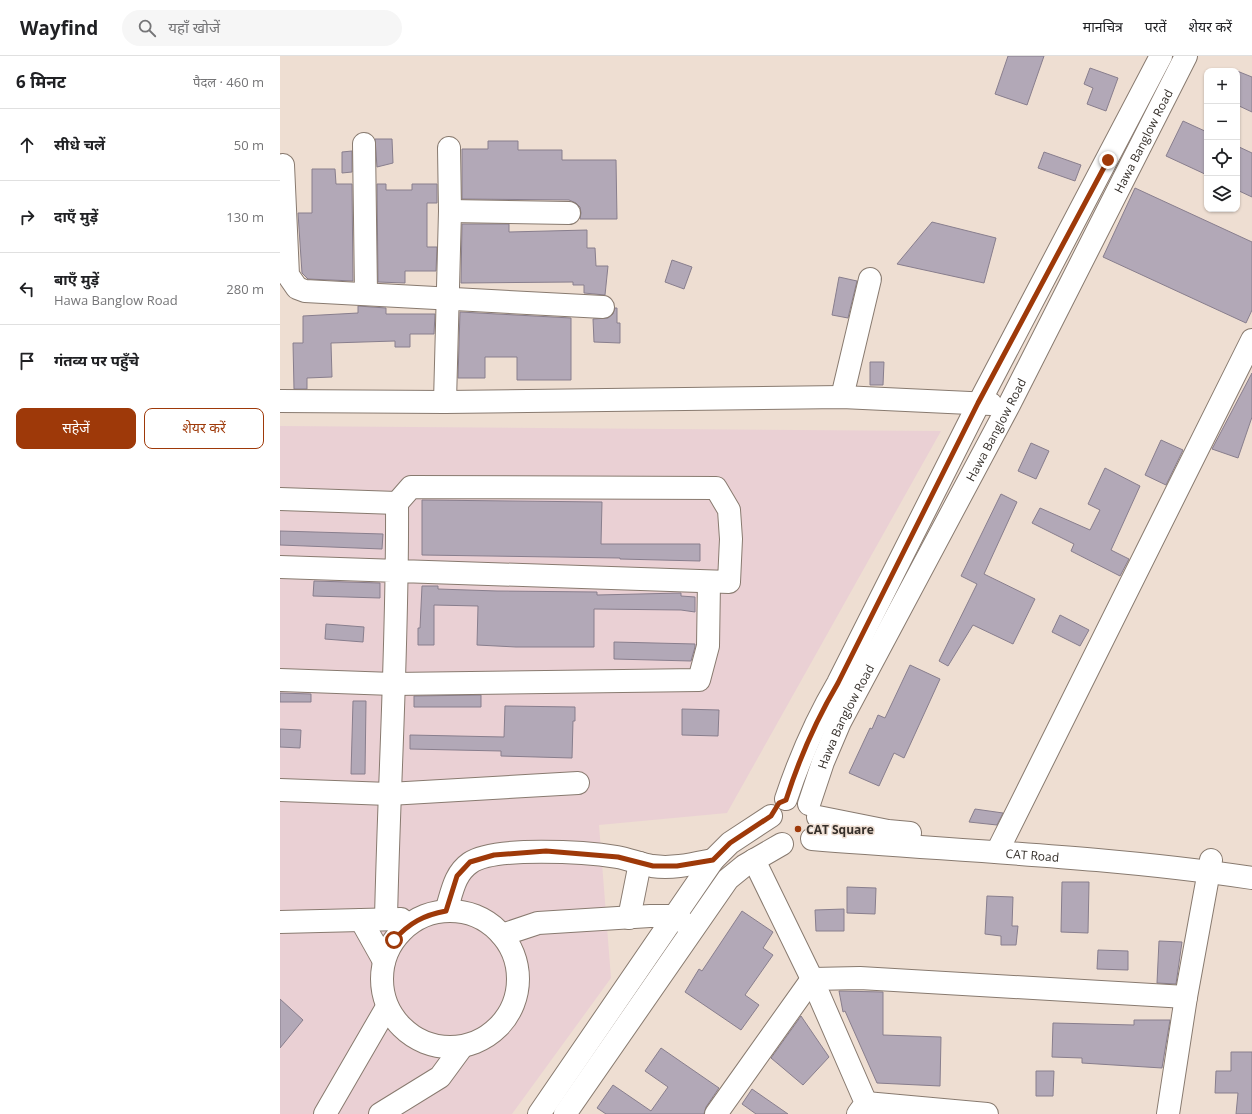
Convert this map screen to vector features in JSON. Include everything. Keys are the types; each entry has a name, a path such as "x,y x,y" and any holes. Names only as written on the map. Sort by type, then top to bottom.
{"street":[{"name":"Hawa Banglow Road","path":"814,810 823,762 840,722 847,688 978,403 1108,160 1161,56"},
{"name":"Hawa Banglow Road","path":"786,800 798,760 822,711 847,688 1009,405 1186,56"},
{"path":"364,144 366,293"},
{"path":"445,402 450,210 449,148"},
{"path":"283,165 288,275 297,288 306,291 603,306"},
{"path":"450,210 569,213"},
{"path":"842,397 870,279"},
{"path":"1000,846 1252,340"},
{"path":"280,401 445,402 842,397 1009,405"},
{"path":"280,568 398,572 709,582 729,582 731,539 729,510 716,488 411,487 397,503 398,572 389,794 386,919"},
{"path":"280,499 397,503"},
{"path":"280,680 393,684 699,680 708,646 709,582"},
{"path":"280,790 389,794 578,783"},
{"path":"539,1114 713,860 730,843 771,816 779,803 786,800 794,798 814,810 817,833 812,839 798,847 782,844 772,832 771,816"},
{"name":"CAT Road","path":"814,810 888,831 1000,846 1210,866 1252,865"},
{"name":"CAT Road","path":"812,839 1000,846"},
{"path":"565,1114 728,879 744,866 782,844"},
{"path":"446,911 457,876 470,862 494,855 546,851 618,857 653,866 677,866 713,860"},
{"path":"754,860 812,979 862,1108 987,1114"},
{"path":"629,918 640,863"},
{"path":"1168,1114 1186,997 1210,866"},
{"name":"CAT Road","path":"1210,866 1252,878"},
{"path":"446,911 467,913 487,921 502,935 514,952 519,972 518,993 511,1012 499,1029 482,1041 462,1047 439,1047 418,1040 400,1026 387,1007 381,984 384,961 394,940 404,928 417,919 431,913 446,911"},
{"path":"502,935 538,923 675,916 693,929"},
{"path":"280,922 417,919"},
{"path":"361,920 384,961"},
{"path":"812,979 860,978 1186,997"},
{"path":"716,1114 812,979"},
{"path":"325,1114 387,1007"},
{"path":"380,1114 440,1076 462,1047"}],"shaded area":[{"path":"280,426 941,431 727,813 599,825 611,978 512,1114 280,1114"}],"building":[{"path":"1008,56 1044,56 1027,105 995,94"},
{"path":"1090,68 1118,78 1106,111 1087,104 1093,88 1084,84"},
{"path":"1240,72 1252,77 1252,112 1240,106"},
{"path":"1183,121 1204,131 1204,174 1166,156"},
{"path":"375,139 392,139 393,163 377,167"},
{"path":"488,141 518,141 518,150 562,150 562,160 616,160 617,219 580,219 580,207 576,203 569,200 462,199 462,149 488,149"},
{"path":"1240,147 1252,153 1252,197 1240,191"},
{"path":"352,151 352,172 342,173 342,152"},
{"path":"1044,152 1081,165 1075,181 1038,168"},
{"path":"312,169 335,169 336,184 352,184 353,281 308,279 302,273 298,213 312,213"},
{"path":"377,184 386,184 386,190 412,190 412,184 437,184 437,203 427,203 427,247 437,247 436,271 405,271 405,283 378,282"},
{"path":"1135,188 1252,242 1252,310 1246,323 1103,257"},
{"path":"932,222 996,238 984,283 897,264"},
{"path":"462,224 509,224 509,232 587,230 587,248 595,248 596,266 608,266 605,295 584,293 584,285 573,285 573,282 461,283"},
{"path":"672,260 692,267 684,289 665,282"},
{"path":"839,277 857,281 848,318 832,315"},
{"path":"358,306 386,308 386,314 435,314 434,334 410,334 410,347 395,347 395,341 331,343 332,377 307,378 307,389 294,389 293,343 303,343 303,316 358,313"},
{"path":"615,308 617,308 617,323 620,323 620,343 594,342 593,319 608,318 613,314"},
{"path":"460,312 571,318 571,380 517,380 517,357 485,357 485,378 458,378"},
{"path":"870,362 884,362 883,385 870,385"},
{"path":"1252,373 1252,417 1238,458 1212,449"},
{"path":"1161,440 1183,450 1166,485 1145,475"},
{"path":"1031,443 1049,451 1036,479 1018,471"},
{"path":"1105,468 1140,486 1111,550 1129,559 1120,576 1071,551 1074,544 1032,523 1040,508 1090,530 1100,510 1088,504"},
{"path":"1001,494 1017,502 984,574 1035,599 1013,644 973,625 948,666 939,661 977,584 961,576"},
{"path":"422,500 602,502 601,544 700,544 700,561 620,558 422,555"},
{"path":"280,531 383,534 382,549 280,545"},
{"path":"314,581 380,583 380,598 313,596"},
{"path":"422,586 438,586 438,589 597,592 597,595 681,593 681,596 695,597 695,612 681,610 594,609 594,647 516,647 477,645 478,606 434,605 434,645 418,645"},
{"path":"1060,615 1089,630 1080,646 1052,632"},
{"path":"326,624 364,627 363,642 325,639"},
{"path":"614,642 695,644 695,647 691,661 614,659"},
{"path":"910,665 940,679 904,758 894,753 879,786 849,773 870,728 872,729 878,715 885,718"},
{"path":"280,693 311,694 311,702 280,702"},
{"path":"481,695 481,707 414,707 414,696"},
{"path":"353,701 366,701 365,774 351,774"},
{"path":"505,706 575,707 572,758 501,756 501,751 410,749 410,735 504,737"},
{"path":"682,709 719,710 718,736 682,735"},
{"path":"280,729 301,730 300,748 280,747"},
{"path":"975,809 1003,813 997,825 969,822"},
{"path":"1062,882 1089,882 1088,933 1061,932"},
{"path":"847,887 876,888 875,914 847,913"},
{"path":"987,896 1013,897 1012,926 1018,926 1016,945 1001,945 1001,936 985,934"},
{"path":"844,909 844,931 816,931 815,910"},
{"path":"742,911 773,932 763,948 773,955 745,995 759,1005 741,1030 685,992 699,969 702,971"},
{"path":"1159,941 1182,942 1176,984 1157,983"},
{"path":"1098,950 1128,951 1128,970 1097,969"},
{"path":"839,991 883,992 883,1035 941,1037 940,1086 877,1083 845,1011 843,1012"},
{"path":"280,999 303,1020 280,1048"},
{"path":"801,1016 829,1057 803,1085 771,1058"},
{"path":"1134,1020 1170,1020 1162,1068 1082,1063 1082,1058 1052,1057 1053,1023 1134,1025"},
{"path":"661,1048 719,1088 706,1107 704,1114 606,1114 597,1108 613,1085 651,1111 668,1087 645,1071"},
{"path":"1231,1052 1252,1052 1252,1114 1236,1114 1238,1093 1215,1093 1216,1071 1231,1071"},
{"path":"1036,1071 1054,1071 1053,1096 1036,1096"},
{"path":"752,1089 788,1114 756,1114 742,1104"}],"place":[{"name":"CAT Square","path":"798,829"}],"route":[{"path":"394,940 404,928 417,919 431,913 446,911 457,876 470,862 494,855 546,851 618,857 653,866 677,866 713,860 730,843 771,816 779,803 786,800 798,760 822,711 838,683 978,403 1108,160"}]}
